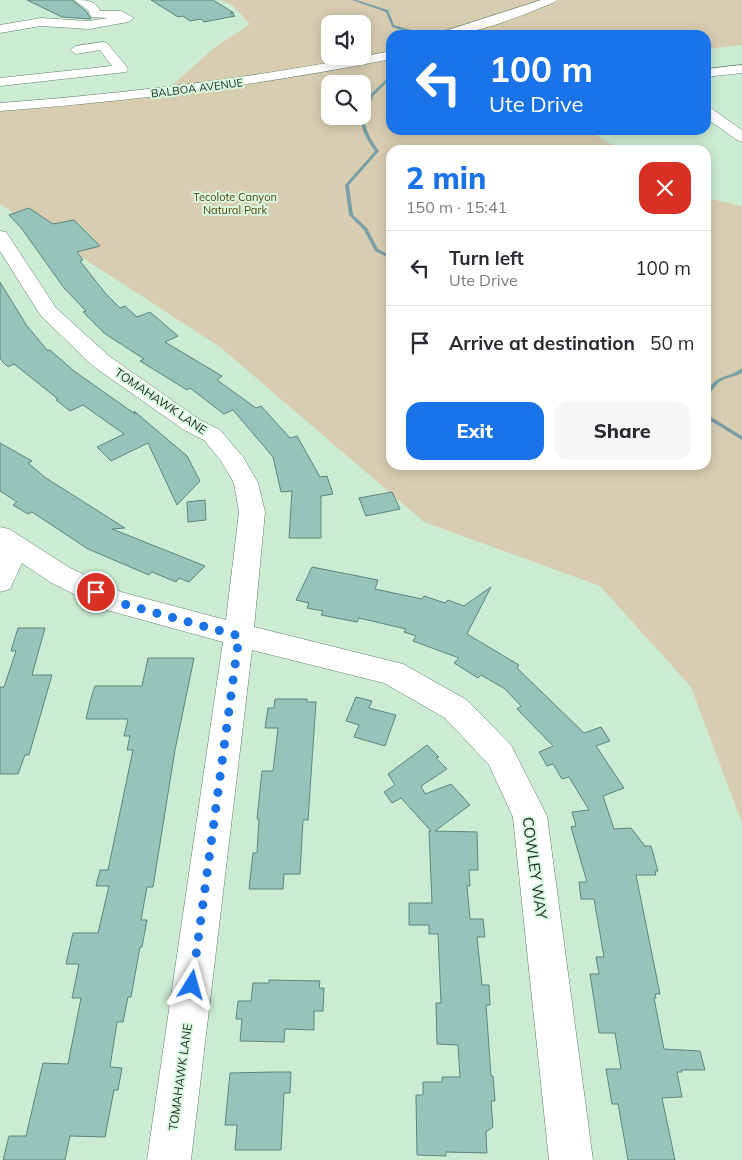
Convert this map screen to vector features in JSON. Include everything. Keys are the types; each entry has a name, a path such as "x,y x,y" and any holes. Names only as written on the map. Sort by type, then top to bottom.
{"main road":[{"path":"0,29 41,22 89,25 128,18 114,14 95,14 94,8 80,0"},
{"path":"463,30 556,2"},
{"path":"483,30 556,2"},
{"path":"0,82 121,69 103,46 76,50"},
{"path":"371,53 386,50"},
{"name":"BALBOA AVENUE","path":"0,107 149,94 223,85 318,70 386,56"},
{"name":"BALBOA AVENUE","path":"0,100 156,87 321,63"},
{"path":"711,72 742,69"},
{"path":"0,96 156,87"},
{"path":"711,113 735,125 742,137"},
{"name":"TOMAHAWK LANE","path":"0,236 48,312 101,361 192,425 212,435 232,456 246,483 252,512 239,636 169,1160"},
{"path":"0,582 8,542"},
{"name":"COWLEY WAY","path":"8,542 60,575 113,601 239,636 392,672 456,709 500,755 530,816 570,1160"}],"green space":[{"name":"Tecolote Canyon Natural Park","path":"220,0 742,0 742,45 711,48 711,30 386,30 386,135 597,135 612,145 386,145 386,470 711,470 711,199 742,206 742,823 691,687 600,586 424,522 220,347 0,204 0,110 160,96 214,48 250,24 232,5"}],"building":[{"path":"27,0 72,0 86,11 91,19 62,17"},
{"path":"151,0 213,0 234,13 230,13 235,16 204,22 201,19 190,21 183,16 178,17"},
{"path":"29,208 53,224 74,220 100,246 77,252 83,260 80,261 106,294 120,308 125,306 137,317 150,312 178,336 165,342 222,376 217,380 256,408 261,406 290,438 297,436 320,477 327,476 333,494 321,496 321,538 289,538 292,491 281,492 273,457 233,410 224,414 190,388 187,390 140,361 144,359 104,333 83,312 86,311 64,288 22,229 9,215"},
{"path":"0,282 27,326 47,350 50,350 74,371 135,414 134,411 187,456 200,481 177,505 148,443 111,461 97,447 124,434 83,405 70,411 14,364 8,367 0,359"},
{"path":"0,443 32,461 28,463 46,478 125,528 112,529 205,566 189,582 179,578 176,582 152,572 149,575 88,549 32,512 28,514 13,505 17,502 0,491"},
{"path":"392,492 400,509 366,516 359,498"},
{"path":"205,500 206,520 188,522 187,502"},
{"path":"312,567 378,580 375,589 422,599 424,596 445,603 448,600 464,606 491,587 467,634 519,665 517,668 584,733 601,727 610,741 596,746 624,788 603,796 614,829 631,828 645,846 651,846 658,871 655,871 656,875 636,875 660,994 655,994 656,998 654,998 664,1049 700,1051 705,1070 681,1070 682,1072 677,1072 682,1097 662,1098 675,1160 628,1160 618,1104 612,1104 606,1069 621,1069 615,1033 599,1033 590,974 599,974 596,957 604,957 594,899 581,899 579,882 587,882 571,827 576,826 572,812 589,810 569,777 562,779 553,764 547,766 539,752 553,746 517,709 521,706 505,689 481,675 478,678 454,663 459,658 413,641 416,636 404,632 406,629 359,618 357,622 321,615 323,611 307,608 309,603 296,600"},
{"path":"18,628 45,628 32,675 52,675 29,755 25,755 18,774 0,774 0,687 4,687 16,651 11,651"},
{"path":"148,658 194,658 175,750 153,887 147,887 141,920 147,920 142,947 140,947 131,997 128,997 123,1022 117,1022 110,1067 122,1068 118,1090 114,1090 105,1137 70,1136 65,1160 3,1160 9,1136 26,1136 43,1063 68,1064 81,998 72,998 79,964 66,964 73,933 98,933 109,886 96,886 100,870 108,870 133,750 127,750 130,736 124,736 128,719 86,719 91,698 95,686 142,686"},
{"path":"356,697 372,701 369,708 396,715 385,746 354,737 359,725 346,721"},
{"path":"275,699 307,699 307,702 316,702 308,820 303,820 300,874 284,874 283,889 249,889 253,853 257,853 259,819 257,819 262,771 273,771 278,728 265,728 268,708 274,708"},
{"path":"427,745 439,757 436,758 447,769 421,786 425,794 451,784 470,805 435,831 477,832 478,870 469,870 470,886 467,886 470,919 483,919 485,937 477,937 482,985 489,985 490,1005 486,1005 491,1076 493,1076 495,1101 491,1101 493,1127 486,1132 487,1153 446,1152 446,1156 417,1155 416,1095 423,1095 423,1082 442,1082 442,1077 460,1077 458,1045 437,1044 436,1003 441,1003 438,934 429,934 429,925 409,925 409,903 432,903 429,831 431,831 401,798 392,803 384,792 395,785 388,774"},
{"path":"269,980 320,981 319,988 324,988 323,1011 314,1011 314,1030 285,1029 284,1042 240,1041 242,1019 236,1019 238,1001 251,1001 253,983 269,983"},
{"path":"291,1072 290,1093 284,1093 281,1150 235,1150 237,1125 225,1125 230,1073"}],"waterway":[{"path":"353,0 387,11 393,26 406,30"},
{"path":"371,96 386,82"},
{"path":"363,125 366,135 377,151 347,185 351,215 366,229 376,250 386,255"},
{"path":"711,389 719,380 737,374 742,370"},
{"path":"711,419 742,438"}],"route":[{"path":"96,592 113,601 239,636 192,985"}]}
